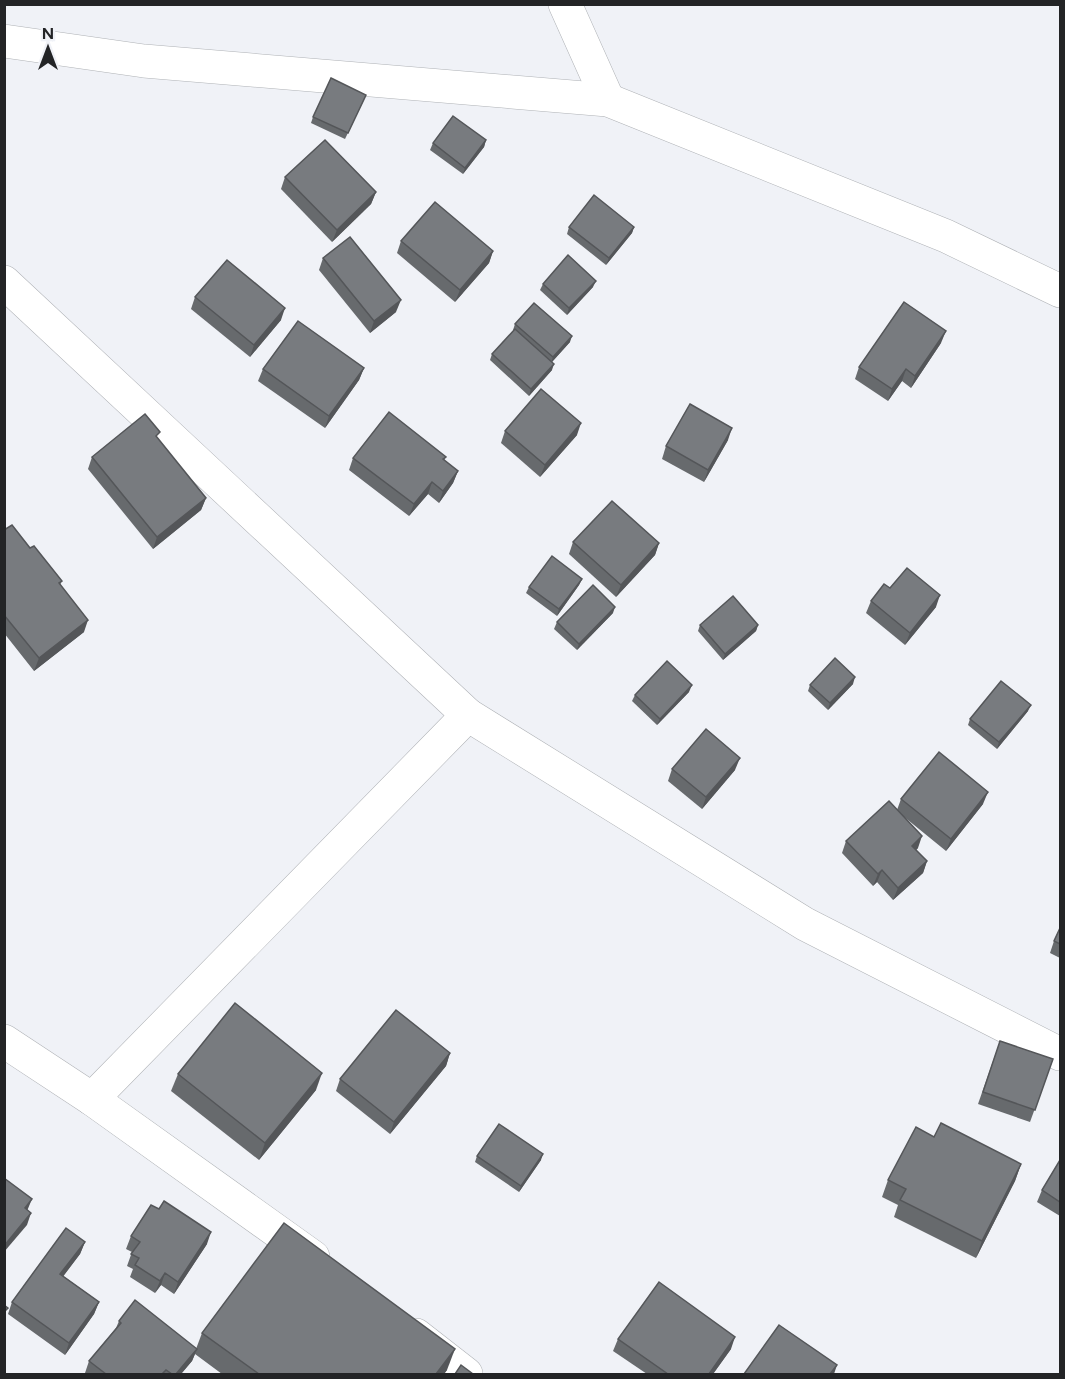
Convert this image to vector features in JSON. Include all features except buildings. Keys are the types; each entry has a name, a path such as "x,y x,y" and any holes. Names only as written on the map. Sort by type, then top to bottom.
{"street":[{"path":"565,4 608,100"},
{"path":"4,41 144,61 608,100 945,236 1060,291"},
{"path":"4,282 468,715 805,924 1060,1054"},
{"path":"92,1099 468,715"},
{"path":"4,1041 92,1099 342,1277"},
{"path":"397,1319 466,1374"}]}
